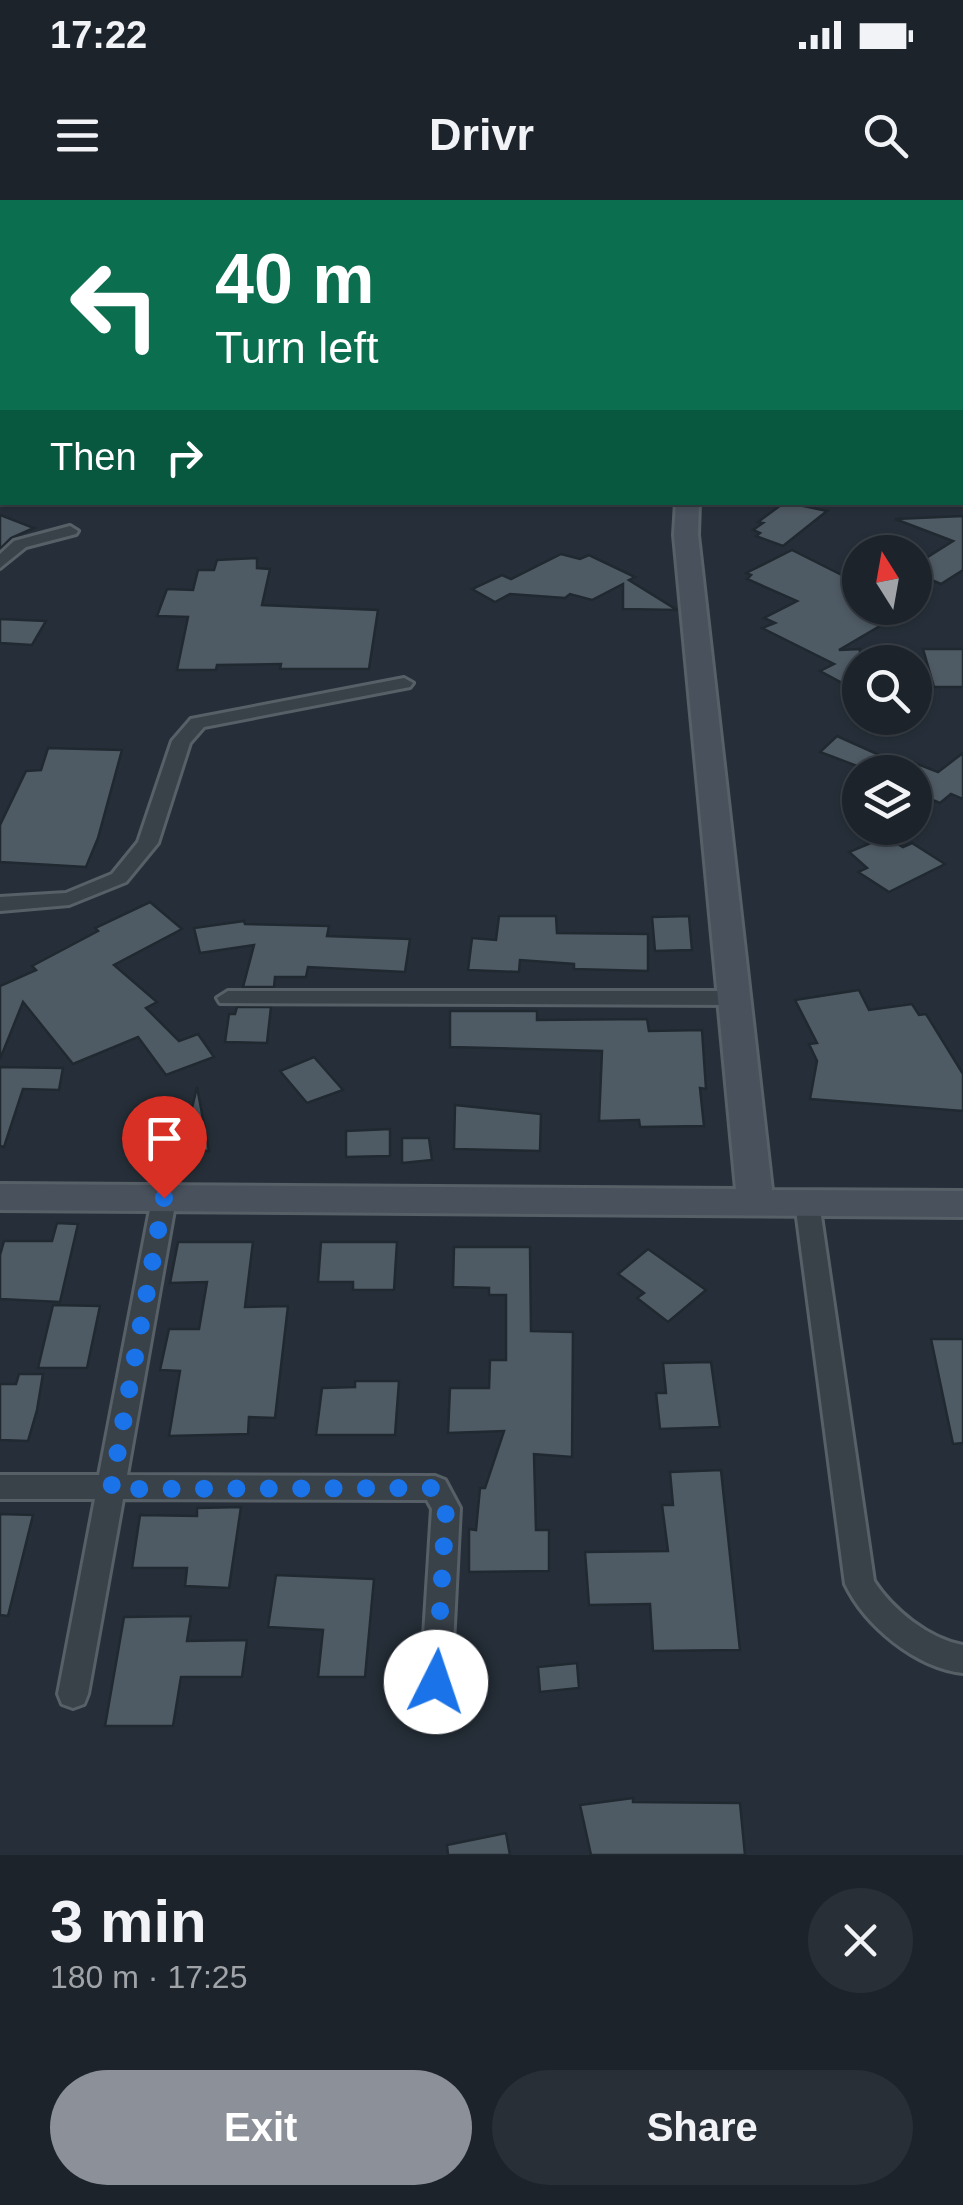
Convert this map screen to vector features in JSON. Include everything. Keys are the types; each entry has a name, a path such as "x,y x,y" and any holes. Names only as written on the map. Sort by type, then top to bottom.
{"street":[{"path":"688,505 686,535 737,998 755,1201"},
{"path":"0,562 34,537 70,530"},
{"path":"0,904 69,899 119,878 148,843 181,741 198,724 404,683"},
{"path":"228,998 737,998"},
{"path":"0,1197 963,1204"},
{"path":"74,1694 164,1198"},
{"path":"807,1202 860,1584 873,1608 894,1628 963,1660"},
{"path":"0,1486 434,1488 446,1508 436,1682"}],"building":[{"path":"781,505 827,511 783,546 756,536 760,533 753,530 763,523 758,522"},
{"path":"0,515 34,528 11,538 0,549"},
{"path":"963,516 963,570 941,584 932,580 932,554 953,541 895,519"},
{"path":"792,550 842,575 842,625 882,625 842,645 842,683 820,671 834,664 762,628 775,623 764,618 797,601 747,579 751,575 746,573"},
{"path":"561,554 580,559 589,555 635,577 629,580 677,610 623,609 623,584 592,600 570,594 565,598 510,594 495,602 472,589 502,575 511,579"},
{"path":"257,558 257,568 270,569 262,605 378,610 369,669 280,669 281,664 177,670 188,617 157,616 167,589 193,590 198,570 214,570 217,560"},
{"path":"0,619 46,621 32,645 0,643"},
{"path":"932,649 963,649 963,687 934,687"},
{"path":"837,736 879,755 842,755 842,760 820,752"},
{"path":"48,748 122,750 86,867 0,862 0,825 26,771 41,770"},
{"path":"963,753 963,799 951,794 940,803 932,800 932,770 938,772"},
{"path":"866,845 915,845 945,864 889,892 858,872 867,868 849,852"},
{"path":"150,902 182,929 114,965 157,1002 146,1008 179,1041 198,1034 214,1057 166,1075 138,1037 73,1064 23,1002 0,1059 0,986 36,970 32,966 98,931 95,928"},
{"path":"499,916 556,916 557,933 648,934 648,971 574,969 574,964 520,960 519,972 468,970 472,938 496,940"},
{"path":"689,916 692,950 655,951 652,917"},
{"path":"244,921 329,926 327,936 410,939 405,972 308,967 306,977 275,977 274,987 243,987 254,945 200,953 194,928"},
{"path":"859,990 869,1010 912,1004 919,1015 926,1014 963,1074 963,1111 810,1099 817,1061 809,1044 817,1043 795,1000"},
{"path":"237,1007 271,1007 267,1043 225,1042 229,1014 235,1014"},
{"path":"450,1011 537,1011 537,1020 647,1019 649,1031 702,1030 706,1089 700,1088 704,1126 640,1127 639,1120 599,1121 602,1051 450,1047"},
{"path":"314,1057 343,1090 307,1103 280,1071"},
{"path":"0,1067 63,1068 59,1090 23,1089 4,1147 0,1146"},
{"path":"197,1087 209,1151 182,1150"},
{"path":"455,1105 541,1114 540,1151 454,1149"},
{"path":"390,1129 390,1156 346,1157 346,1131"},
{"path":"402,1138 429,1138 432,1160 402,1163"},
{"path":"57,1223 78,1224 60,1302 0,1299 0,1255 4,1241 52,1241"},
{"path":"178,1242 253,1242 245,1307 288,1306 275,1418 249,1417 248,1434 169,1436 180,1371 160,1370 169,1329 199,1329 207,1282 170,1283"},
{"path":"321,1242 397,1242 394,1290 353,1290 353,1282 318,1282"},
{"path":"454,1247 530,1247 531,1331 573,1332 572,1457 534,1454 536,1530 549,1530 549,1571 469,1572 469,1529 476,1530 480,1488 485,1488 504,1431 448,1433 450,1388 489,1388 490,1360 506,1360 506,1295 489,1295 489,1288 453,1287"},
{"path":"648,1249 706,1290 668,1322 637,1298 644,1293 618,1274"},
{"path":"53,1305 100,1306 87,1368 38,1368"},
{"path":"931,1339 963,1339 963,1443 953,1444"},
{"path":"711,1362 720,1427 660,1429 656,1393 666,1393 663,1363"},
{"path":"19,1374 43,1374 37,1410 28,1441 0,1440 0,1384 16,1384"},
{"path":"355,1381 399,1381 395,1435 316,1435 322,1388 355,1387"},
{"path":"721,1470 740,1650 653,1651 650,1604 589,1605 585,1552 668,1551 662,1505 673,1505 670,1472"},
{"path":"241,1507 229,1588 185,1586 187,1568 132,1568 140,1515 197,1516 197,1508"},
{"path":"0,1514 33,1515 8,1616 0,1615"},
{"path":"276,1575 374,1579 365,1677 318,1677 323,1630 268,1627"},
{"path":"191,1616 187,1641 247,1640 242,1677 181,1677 173,1726 105,1726 124,1617"},
{"path":"577,1663 579,1688 540,1692 538,1667"},
{"path":"633,1798 633,1802 740,1803 745,1855 591,1855 580,1805"},
{"path":"506,1833 510,1855 448,1855 447,1845"}],"route":[{"path":"164,1198 111,1489 434,1488 443,1497 446,1508 436,1682"}]}
